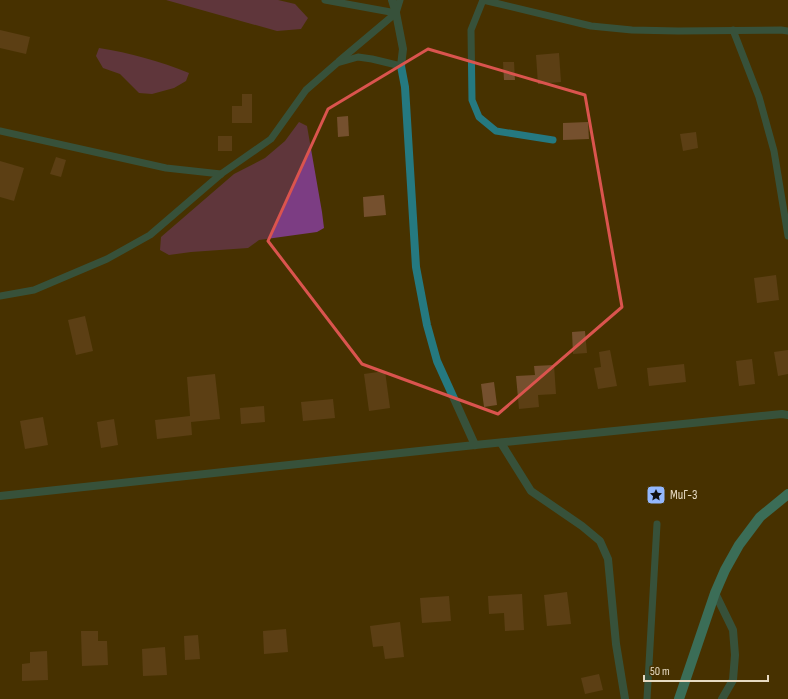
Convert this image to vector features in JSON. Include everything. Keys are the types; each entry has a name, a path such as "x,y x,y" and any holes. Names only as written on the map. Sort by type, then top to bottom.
{"main road":[{"path":"679,699 715,593 725,570 739,545 760,517 788,494"}],"street":[{"path":"392,0 403,50 401,66 405,87 416,267 427,325 437,361 475,445"},
{"path":"0,496 475,445 782,414 788,415"},
{"path":"501,443 531,491 582,526 600,541 608,559 616,644 625,699"},
{"path":"715,593 733,630 735,655 733,680 722,699"}],"lane":[{"path":"325,0 396,13"},
{"path":"0,296 34,290 107,259 150,234 221,174 271,139 306,90 396,13 400,0"},
{"path":"552,140 496,131 479,117 472,100 471,30 483,0 591,26 632,30 788,31"},
{"path":"733,30 759,97 774,151 788,236"},
{"path":"337,62 358,57 401,66"},
{"path":"0,131 166,168 221,174"},
{"path":"647,699 657,524"}],"highlighted area":[{"path":"428,49 585,95 622,307 498,414 362,364 268,241 328,109"}],"shaded area":[{"path":"166,0 278,0 295,4 308,18 301,29 277,31"},
{"path":"99,48 145,58 189,73 186,81 174,88 152,94 139,93 120,74 103,68 96,56"},
{"path":"299,122 307,126 324,228 317,232 259,240 248,248 169,255 160,250 161,237 234,174 265,158 285,141"}],"building":[{"path":"0,30 30,37 26,54 0,48"},
{"path":"559,53 561,82 538,84 536,55"},
{"path":"503,62 514,62 515,80 504,80"},
{"path":"242,94 252,94 252,123 232,123 232,106 242,106"},
{"path":"348,116 349,136 338,137 337,117"},
{"path":"588,122 589,139 563,140 563,123"},
{"path":"696,132 698,148 683,151 680,134"},
{"path":"218,136 232,136 232,151 218,151"},
{"path":"56,157 66,160 61,177 50,174"},
{"path":"0,161 24,168 14,201 0,197"},
{"path":"384,195 386,215 364,217 363,197"},
{"path":"776,275 779,300 757,303 754,278"},
{"path":"85,316 93,351 76,355 68,320"},
{"path":"585,331 587,353 573,354 572,332"},
{"path":"610,350 617,386 598,389 594,368 601,367 599,352"},
{"path":"788,350 788,374 778,376 774,352"},
{"path":"752,359 755,384 739,386 736,361"},
{"path":"684,364 686,382 649,386 647,368"},
{"path":"554,365 556,394 538,395 539,407 519,409 516,376 535,375 534,366"},
{"path":"385,371 390,408 369,411 364,374"},
{"path":"215,374 220,419 191,422 192,435 157,439 155,420 190,416 187,377"},
{"path":"494,382 497,405 484,407 481,384"},
{"path":"333,399 335,418 303,421 301,402"},
{"path":"264,406 265,422 241,424 240,408"},
{"path":"43,417 48,445 25,449 20,421"},
{"path":"114,419 118,445 101,448 97,422"},
{"path":"567,592 571,624 547,626 544,595"},
{"path":"522,594 524,630 505,631 504,613 489,614 488,596"},
{"path":"449,596 451,621 422,623 420,598"},
{"path":"400,622 404,657 385,659 383,646 373,647 370,626"},
{"path":"286,629 288,652 264,654 263,631"},
{"path":"81,631 98,631 98,641 107,641 108,665 82,666"},
{"path":"198,635 200,659 185,660 184,636"},
{"path":"165,647 167,675 143,676 142,649"},
{"path":"47,651 48,680 22,681 22,664 30,663 30,652"},
{"path":"599,674 603,690 585,694 581,678"}],"place":[{"name":"МиГ-3","path":"656,495"}]}
